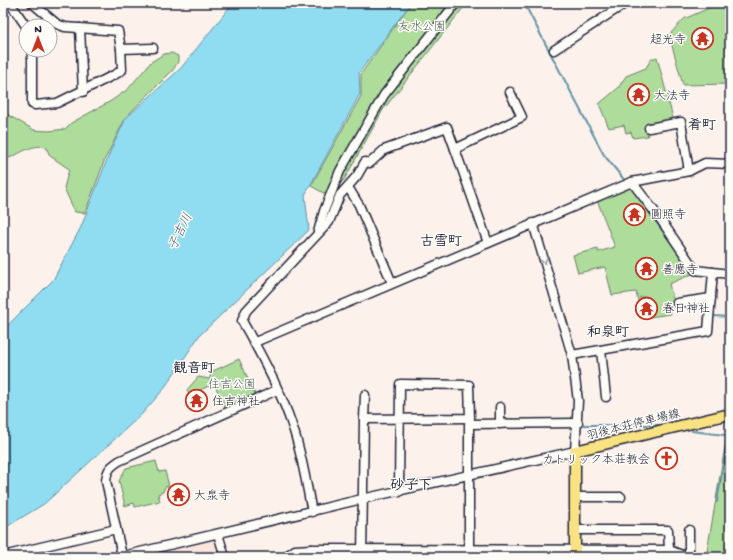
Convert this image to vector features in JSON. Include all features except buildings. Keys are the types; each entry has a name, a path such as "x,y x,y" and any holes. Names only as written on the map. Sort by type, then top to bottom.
{"main road":[{"name":"羽後本荘停車場線","path":"576,554 576,451 730,414"}],"street":[{"path":"10,3 20,18"},
{"path":"32,3 56,24 65,27 118,31 122,70 83,92 57,103 35,105 32,104 32,58"},
{"path":"317,235 324,211 340,171 384,95 456,3"},
{"path":"554,50 626,3"},
{"path":"80,28 83,92"},
{"path":"121,49 153,48"},
{"path":"455,149 522,117 510,92"},
{"path":"650,128 681,122 689,171"},
{"path":"312,512 300,450 292,424 255,342 242,321 246,311 328,222 340,196 357,176 365,162 370,163 384,150 446,127 488,243"},
{"path":"255,342 632,182 689,171 705,163 730,164"},
{"path":"632,182 661,220 695,270 730,274"},
{"path":"348,187 359,205 392,283"},
{"path":"277,390 119,461 111,466 106,472 106,481 121,557 362,499 399,492 576,451 578,389 572,355 534,223"},
{"path":"572,355 708,331 713,272"},
{"path":"677,303 711,298"},
{"path":"601,350 606,397"},
{"path":"364,419 399,420 470,418 469,384 400,384 399,420 399,492"},
{"path":"362,553 365,395"},
{"path":"500,406 500,424"},
{"path":"469,553 469,424 578,423"},
{"path":"575,497 621,497"},
{"path":"3,556 116,529"},
{"path":"575,530 668,530 669,550"},
{"path":"285,557 295,550 311,553 649,554 669,550 686,557 689,530"},
{"path":"218,534 225,557"}],"shaded area":[{"path":"216,539 221,557 158,557 157,553"}],"green space":[{"name":"友水公園","path":"411,3 467,3 383,110 344,180 327,195 311,186 361,96 361,74"},
{"path":"718,4 730,5 730,84 683,85 669,35 684,19"},
{"path":"172,53 178,56 178,62 173,70 126,117 105,159 85,213 75,212 64,188 69,169 50,156 46,147 34,147 3,160 3,112 34,130 49,131 65,129 71,123 111,101 128,89 151,62 164,54"},
{"path":"657,57 674,122 646,129 648,136 633,138 631,132 626,133 624,125 609,128 599,104 618,88 626,76 646,68 651,59"},
{"path":"632,187 663,227 692,274 669,284 675,306 669,307 671,314 642,318 636,292 612,295 605,267 578,273 573,255 598,249 598,252 615,247 597,200","holes":["647,296 651,308 650,310 642,312 640,297"]},
{"name":"住吉公園","path":"239,359 255,394 225,408 215,385 209,386 189,395 187,390 198,377 210,379 211,372"},
{"path":"727,435 730,435 730,557 706,557"},
{"path":"156,461 159,472 165,471 169,486 165,487 163,492 158,494 160,501 135,507 134,503 125,506 119,481 126,468"}],"water":[{"name":"子吉川","path":"233,3 411,3 359,73 360,94 305,195 309,230 199,336 163,390 141,415 44,504 3,529 3,330 53,280 81,227 110,152 126,118 181,68"}],"waterway":[{"path":"524,3 604,155 626,182"},
{"path":"630,186 678,252"},
{"path":"692,272 694,275 708,275"},
{"path":"713,316 730,317"},
{"path":"582,425 667,425"},
{"path":"692,431 724,435"},
{"path":"717,502 728,438 730,439"}],"place":[{"name":"超光寺","path":"702,39"},
{"name":"大法寺","path":"638,95"},
{"name":"圓照寺","path":"635,214"},
{"name":"善應寺","path":"646,269"},
{"name":"春日神社","path":"646,308"},
{"name":"住吉神社","path":"197,401"},
{"name":"カトリック本荘教会","path":"666,459"},
{"name":"大泉寺","path":"178,495"}],"district":[{"name":"肴町","path":"702,124"},
{"name":"古雪町","path":"441,240"},
{"name":"和泉町","path":"608,331"},
{"name":"観音町","path":"194,367"},
{"name":"砂子下","path":"411,484"}]}
